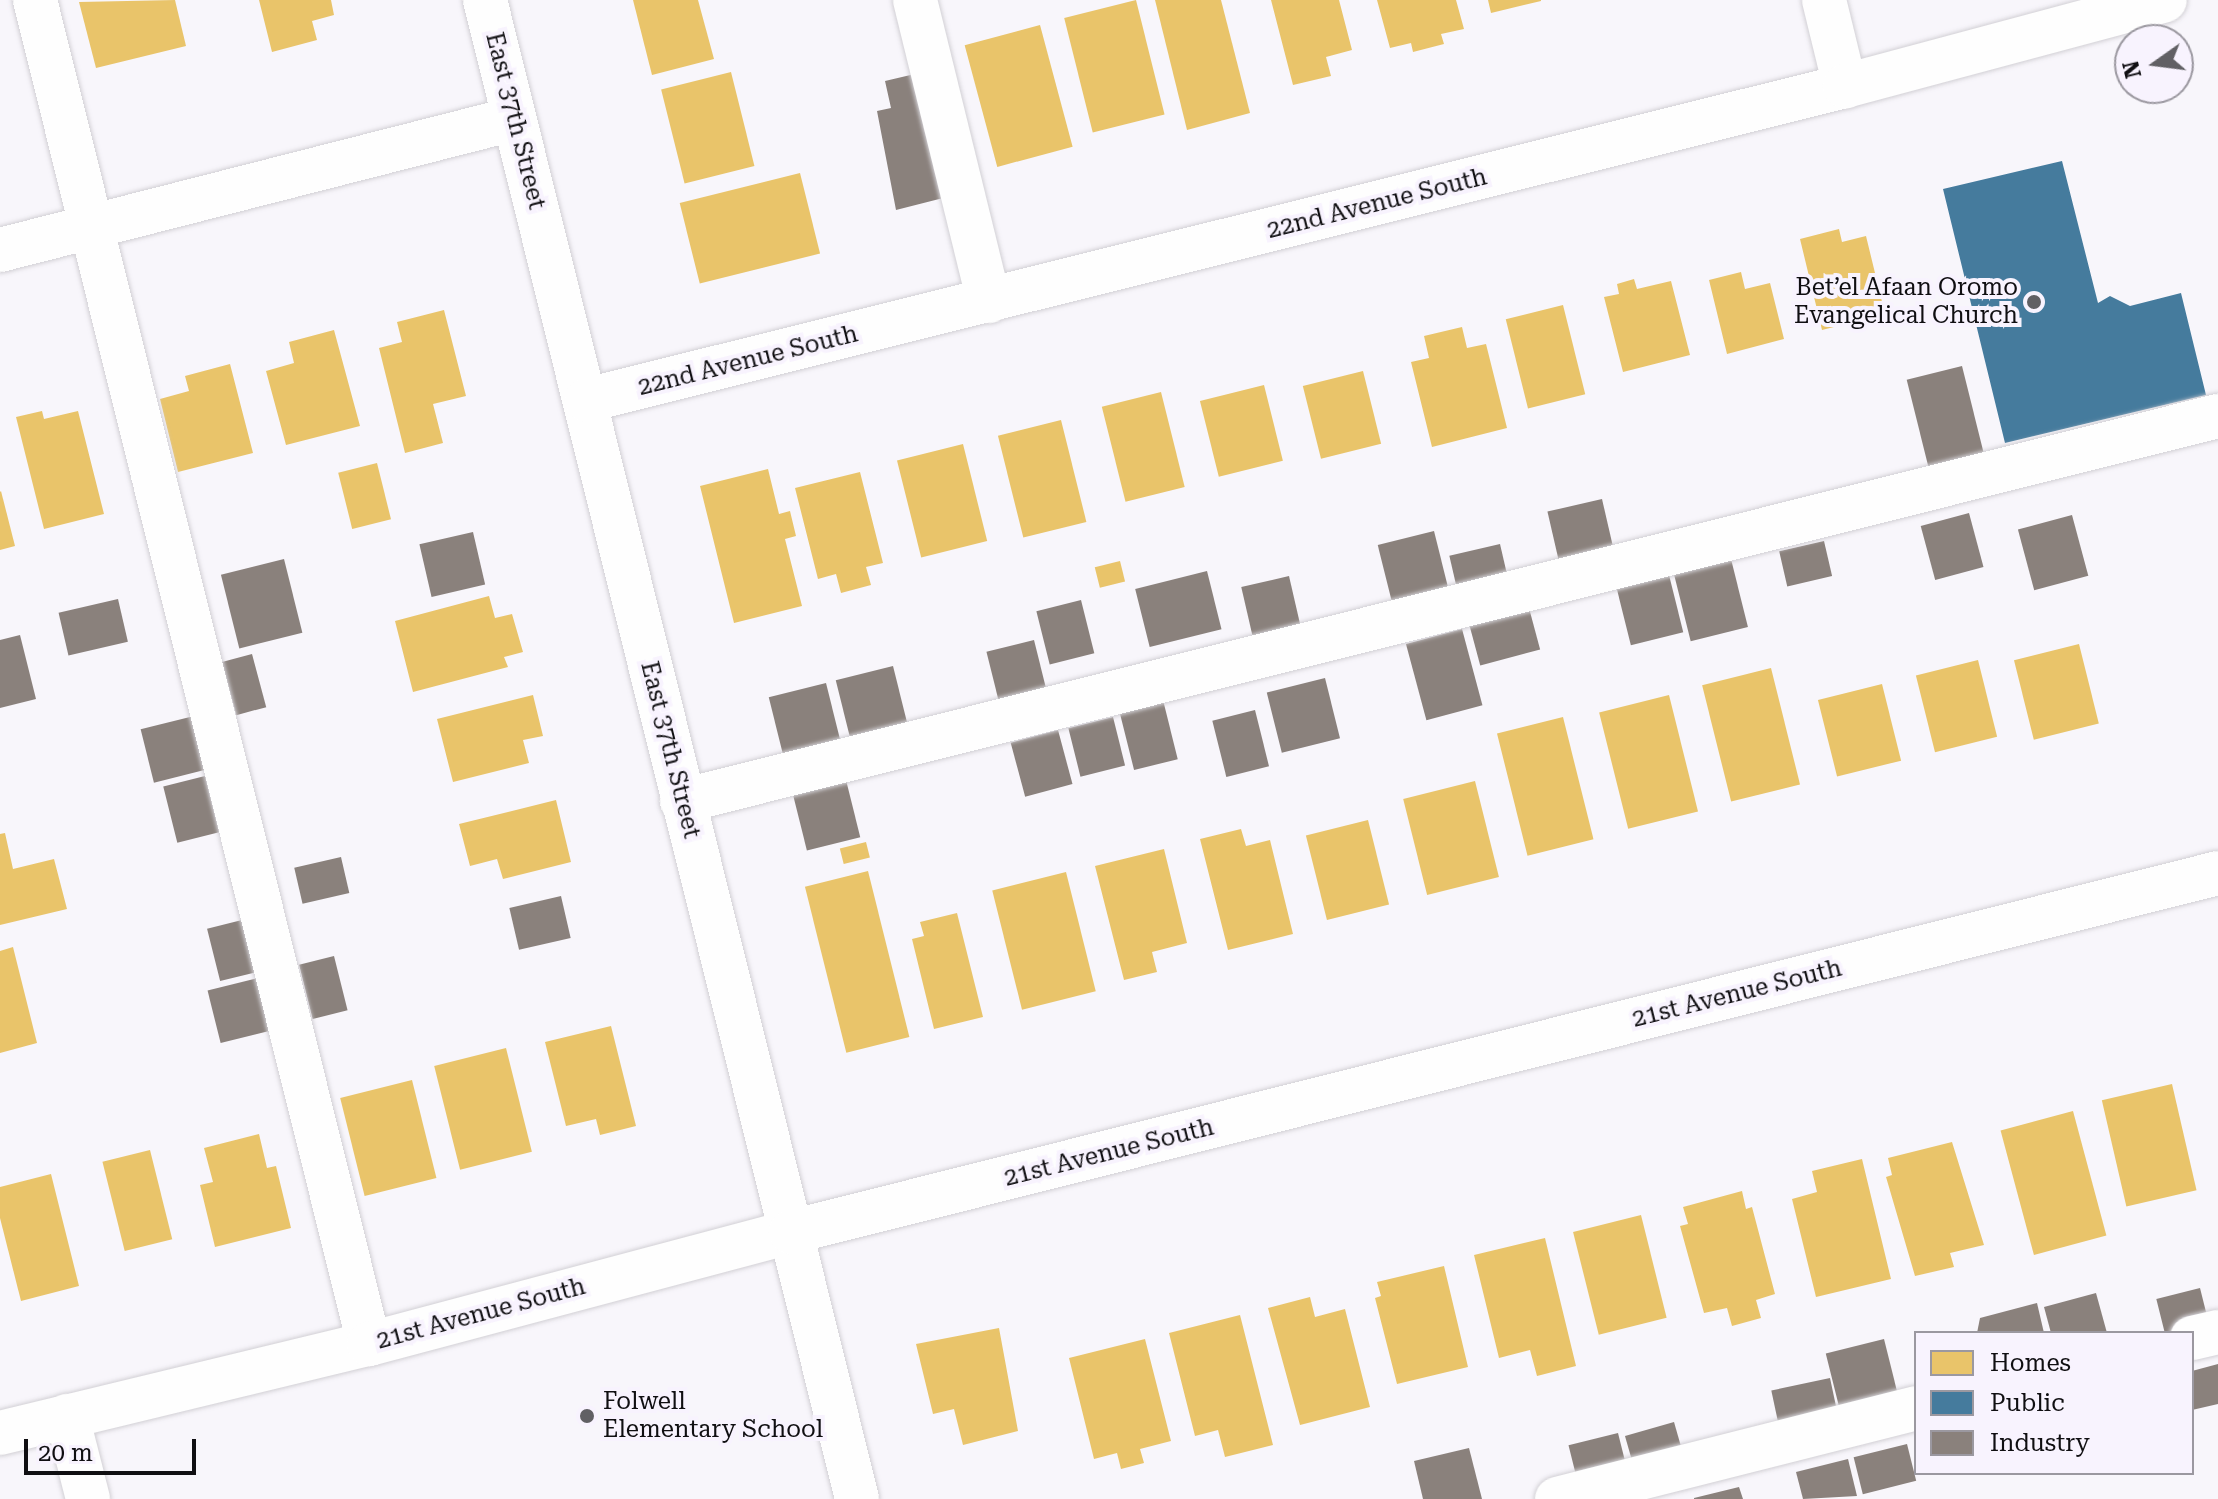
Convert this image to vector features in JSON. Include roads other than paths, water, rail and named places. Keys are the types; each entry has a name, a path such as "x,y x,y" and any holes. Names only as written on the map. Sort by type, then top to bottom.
{"street":[{"path":"35,0 369,1344"},
{"name":"East 37th Street","path":"485,0 587,400 682,801 857,1499"},
{"path":"915,0 989,301"},
{"path":"1824,0 1845,86"},
{"name":"22nd Avenue South","path":"587,400 1845,86 2165,0"},
{"path":"0,250 513,119"},
{"path":"682,801 2218,416"},
{"name":"21st Avenue South","path":"0,1433 369,1344 791,1232 2218,873"},
{"path":"2194,1338 2218,1332"},
{"path":"1557,1499 1914,1409"},
{"path":"67,1416 88,1499"}],"place":[{"name":"Bet’el Afaan Oromo Evangelical Church","path":"2034,302"},
{"name":"Folwell Elementary School","path":"587,1416"}]}
